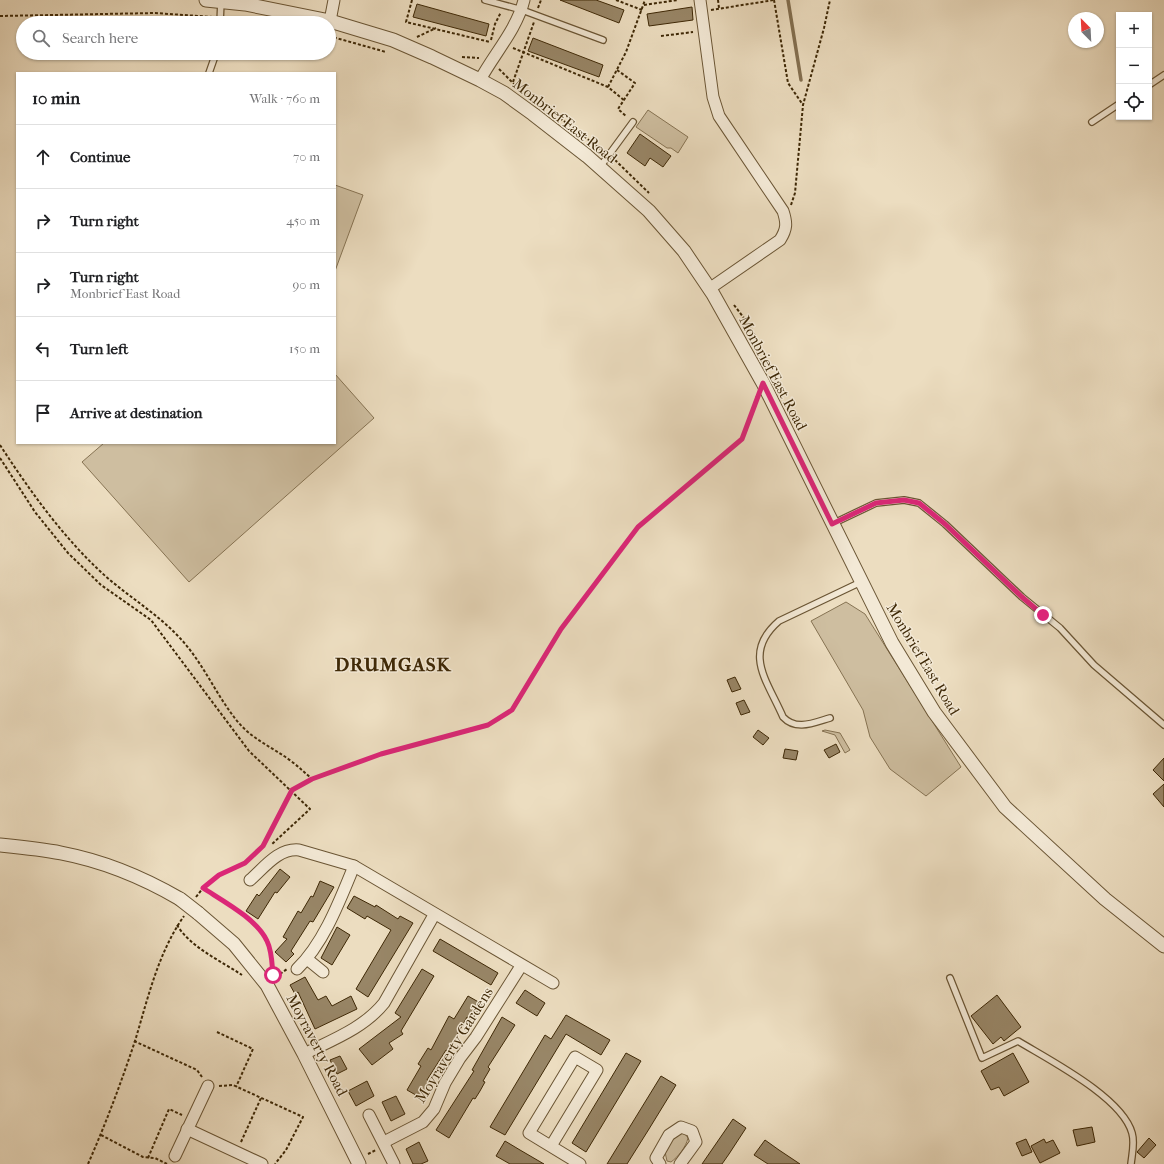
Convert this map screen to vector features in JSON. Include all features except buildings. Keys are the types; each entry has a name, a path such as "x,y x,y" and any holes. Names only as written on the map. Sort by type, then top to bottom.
{"street":[{"name":"Monbrief East Road","path":"206,0 245,4 302,16"},
{"path":"331,16 334,0"},
{"path":"480,80 503,44 523,5"},
{"path":"701,5 713,97 719,116 783,211 787,221 785,232 780,240 709,289"},
{"name":"Monbrief East Road","path":"336,24 393,40 480,80 504,94 533,114 600,167 649,211 684,251 709,289 763,383 892,643 934,712 1005,807 1104,899 1164,946"},
{"name":"Moyraverty Road","path":"0,845 60,852 84,858 139,878 180,899 234,944 267,985 304,1054 359,1164"},
{"path":"250,880 282,852 290,849 299,850 354,866 434,915 553,984"},
{"path":"297,969 307,959 338,905 354,866"},
{"path":"304,1054 356,1028 373,1016 384,1003 434,915"},
{"path":"307,959 323,972"},
{"name":"Moyraverty Gardens","path":"384,1142 422,1122 434,1110 445,1083 456,1064 476,1037 521,966"},
{"path":"551,1146 597,1070 575,1057 529,1133 580,1164"},
{"path":"175,1156 208,1086"},
{"path":"369,1115 394,1164"},
{"path":"190,1124 241,1157 262,1164"},
{"path":"660,1164 656,1158 670,1135 681,1127 692,1131 696,1142 680,1164"}],"lane":[{"path":"485,0 504,5 523,5 536,15 603,40"},
{"path":"220,1 220,16"},
{"path":"209,72 214,60"},
{"path":"1150,84 1164,75"},
{"path":"1092,122 1116,106"},
{"path":"600,167 633,122"},
{"path":"832,524 876,503 904,500 919,503 945,524 1022,597 1060,628 1094,665 1164,725"},
{"path":"830,718 800,726 789,723 783,717 760,666 758,652 768,630 779,621 861,582"},
{"path":"950,978 982,1058 1018,1041 1068,1071 1113,1105 1125,1118 1133,1138 1131,1164"}],"path":[{"path":"412,0 406,22 490,42"},
{"path":"513,82 541,0"},
{"path":"616,0 642,10"},
{"path":"608,87 626,52 645,0"},
{"path":"644,5 678,0"},
{"path":"718,0 720,8"},
{"path":"701,5 720,8 774,0 788,83 803,105"},
{"path":"787,221 795,193 803,105 830,0"},
{"path":"486,48 490,42 495,24 504,5"},
{"path":"0,16 155,13 183,16"},
{"path":"416,37 436,28"},
{"path":"661,36 705,30"},
{"path":"491,39 608,87 625,101"},
{"path":"478,58 482,53"},
{"path":"617,70 635,83 625,101 618,109 633,122"},
{"path":"245,863 263,846 292,790 312,779 381,754 488,725 512,710 561,629 638,527 742,439 763,383"},
{"path":"0,445 40,504 77,548 103,574 133,596 178,635 197,659 234,718 254,738 291,761 312,779"},
{"path":"0,458 35,512 68,553 101,585 151,620 249,751 292,790 310,809 270,847"},
{"path":"88,1164 110,1112 169,938 177,925 193,909 203,888 219,875 250,862"},
{"path":"203,888 243,915 263,933 268,943 273,975"},
{"path":"177,925 183,935 190,942 247,978"},
{"path":"217,1032 253,1049 236,1087"},
{"path":"134,1041 197,1070 208,1086 236,1087 303,1117 286,1150 275,1164"},
{"path":"241,1157 262,1098"},
{"path":"148,1158 169,1109 190,1124"},
{"path":"101,1135 143,1157 155,1158 167,1164"}],"shaded area":[{"path":"648,110 688,137 678,153 671,148 667,148 636,127"},
{"path":"336,185 363,195 336,268"},
{"path":"336,375 374,418 189,582 82,462 103,444 336,444"},
{"path":"846,602 865,614 961,767 926,796 890,769 870,737 863,710 811,621"},
{"path":"825,730 840,733 850,750 845,753 835,735 822,731"},
{"path":"680,1132 685,1134 688,1138 685,1145 674,1160 671,1162 667,1161 665,1152 675,1136"}],"waterway":[{"path":"788,0 801,80"}],"district":[{"name":"DRUMGASK","path":"393,665"}],"route":[{"path":"273,975 268,943 263,933 243,915 203,888 219,875 245,863 263,846 292,790 312,779 381,754 488,725 512,710 561,629 638,527 742,439 763,383 832,524 876,503 904,500 919,503 945,524 1043,615"}]}
